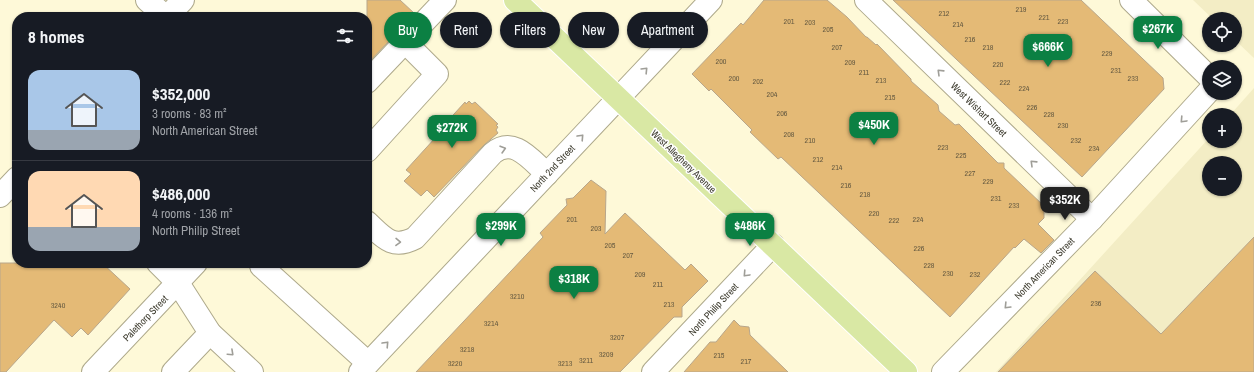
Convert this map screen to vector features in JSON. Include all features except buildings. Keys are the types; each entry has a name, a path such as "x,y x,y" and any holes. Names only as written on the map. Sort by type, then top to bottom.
{"main road":[{"name":"West Allegheny Avenue","path":"515,0 906,372"}],"street":[{"path":"147,0 160,12"},
{"path":"171,12 183,0"},
{"path":"432,14 445,0"},
{"name":"North 2nd Street","path":"364,367 711,0"},
{"name":"West Wishart Street","path":"866,0 1092,219"},
{"path":"1131,0 1202,74"},
{"path":"372,77 399,48"},
{"path":"372,146 438,74 411,48"},
{"name":"North American Street","path":"943,372 1092,219 1202,89"},
{"path":"372,226 386,239 393,242 400,243 415,238 493,154 504,148 511,147 518,149 546,174"},
{"path":"0,196 12,183"},
{"name":"North Philip Street","path":"653,372 772,245"},
{"path":"163,268 178,282 210,333 252,372"},
{"name":"Palethorp Street","path":"93,372 191,268"},
{"path":"263,268 364,367"},
{"path":"173,372 210,333"}],"shaded area":[{"path":"1193,0 1254,0 1254,58 1242,47 1242,12 1206,12"},
{"path":"1254,88 1254,372 996,372 1202,146 1202,148 1242,148 1242,108 1236,108"}]}
